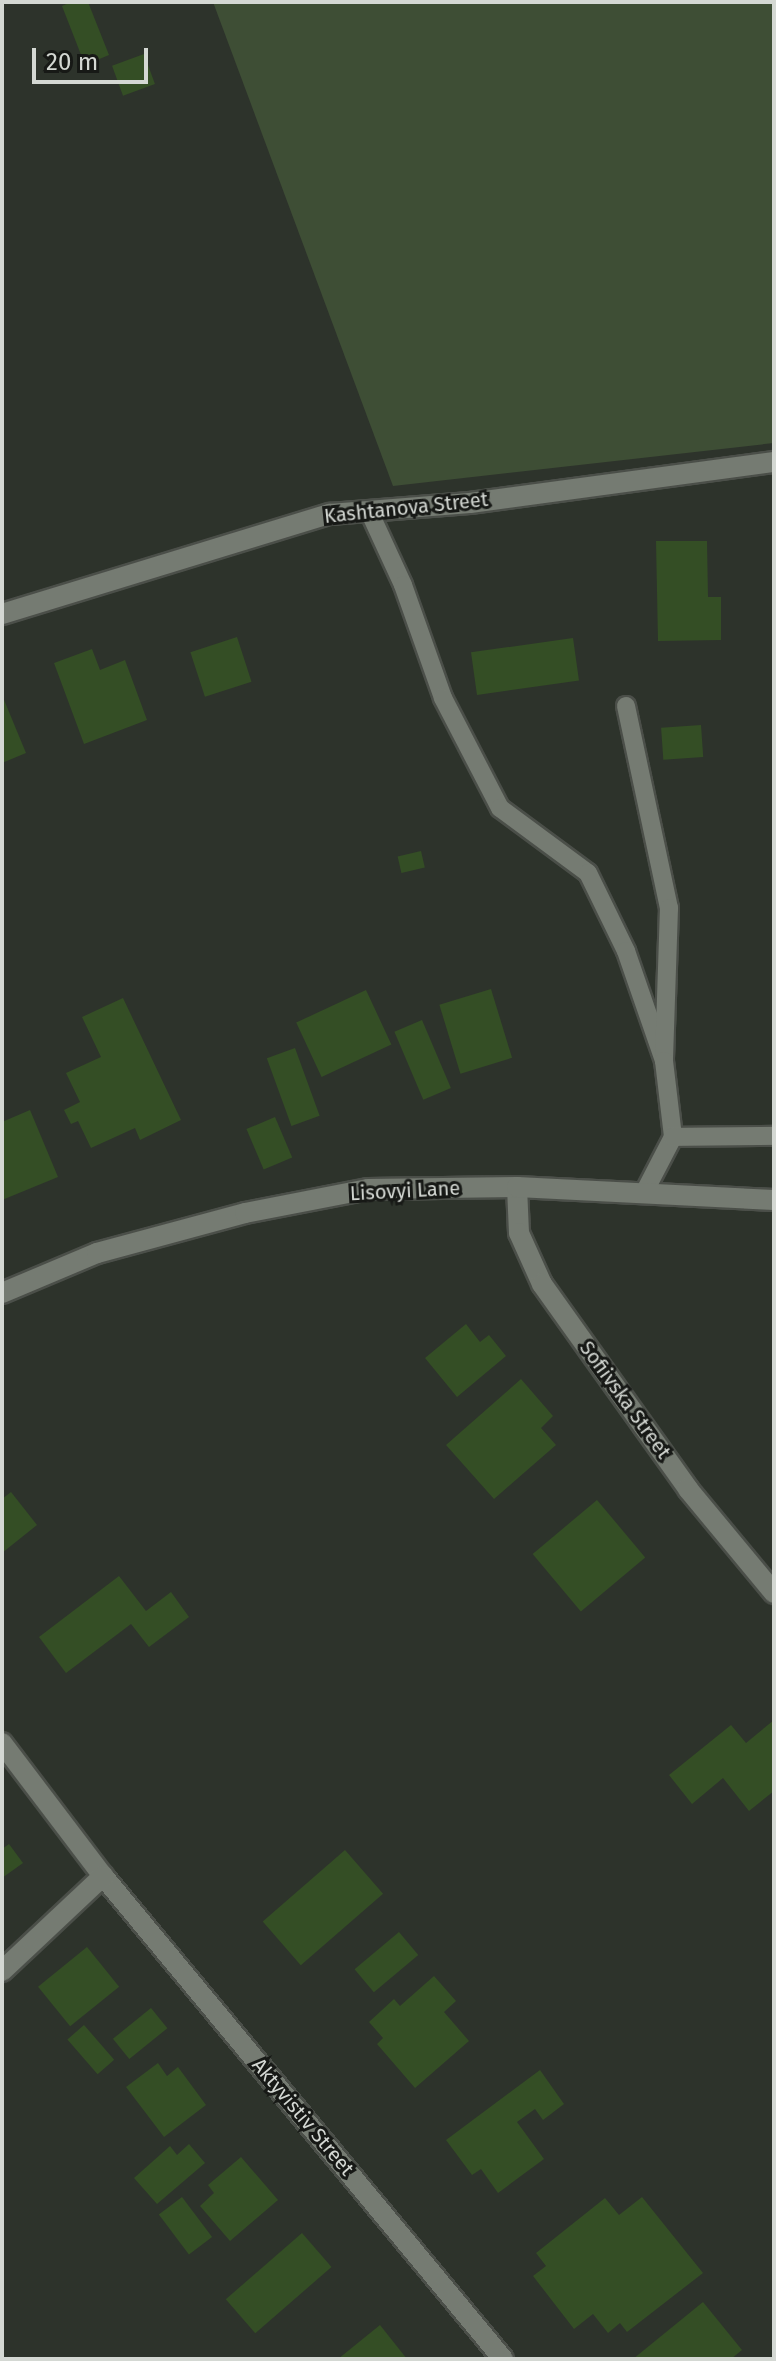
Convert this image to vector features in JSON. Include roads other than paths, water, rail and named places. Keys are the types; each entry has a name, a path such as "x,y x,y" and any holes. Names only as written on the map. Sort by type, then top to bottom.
{"street":[{"name":"Kashtanova Street","path":"2,614 199,550 330,514 774,462"},
{"name":"Lisovyi Lane","path":"2,1293 97,1253 245,1213 368,1189 517,1187 774,1200"},
{"name":"Sofiivska Street","path":"517,1187 519,1233 542,1284 688,1489 774,1593"},
{"name":"Aktyvistiv Street","path":"2,1743 103,1876 503,2359"},
{"path":"2,1971 103,1876"}],"lane":[{"path":"369,511 403,585 443,698 500,808 588,873 626,951 664,1061"},
{"path":"626,706 669,908 664,1061 673,1137 644,1193"},
{"path":"673,1137 774,1136"}]}
